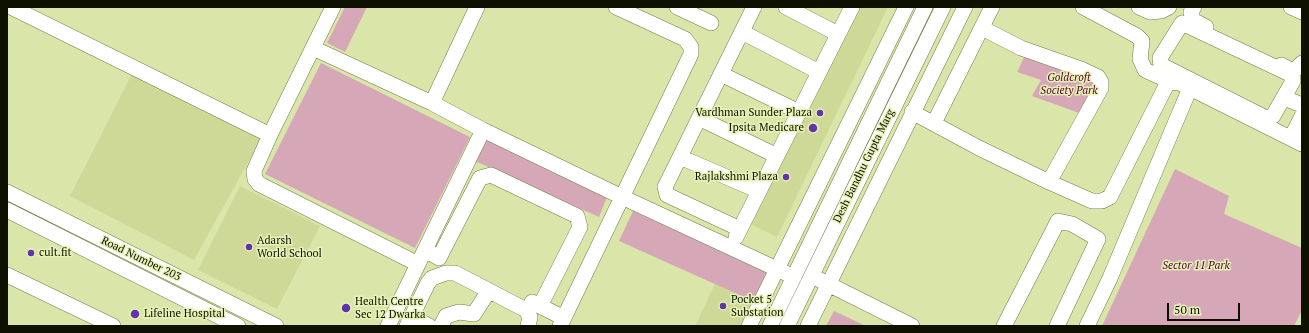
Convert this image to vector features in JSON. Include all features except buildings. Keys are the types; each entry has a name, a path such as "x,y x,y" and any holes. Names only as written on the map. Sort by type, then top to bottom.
{"street":[{"path":"11,7 270,135"},
{"path":"333,7 270,135 254,171 255,178 259,184 418,264"},
{"path":"432,102 477,7"},
{"path":"678,7 711,23"},
{"path":"740,229 667,195 665,187 754,7"},
{"path":"786,7 838,34"},
{"path":"730,248 852,7"},
{"path":"749,326 906,7"},
{"name":"Desh Bandhu Gupta Marg","path":"770,326 925,7"},
{"name":"Desh Bandhu Gupta Marg","path":"787,326 943,7"},
{"path":"808,326 965,7"},
{"path":"934,124 992,7"},
{"path":"1083,7 1137,36 1142,41 1140,59 1146,70 1171,82 1180,83 1297,141 1302,116"},
{"path":"1139,7 1150,12 1161,12 1169,7"},
{"path":"1194,7 1191,12 1193,20 1291,70 1295,70 1302,64"},
{"path":"1291,7 1302,12"},
{"path":"425,250 540,306 562,322 691,54 689,43 685,39 620,8"},
{"path":"1182,23 1186,24 1292,75 1293,81 1284,98 1273,116 1266,118 1161,65 1160,58 1179,26 1182,23"},
{"path":"982,28 1026,50 1056,59 1087,72 1098,77 1101,82 1101,88 1049,182"},
{"path":"742,32 819,72"},
{"path":"313,48 432,102 483,130 776,270 794,277"},
{"path":"720,74 799,112"},
{"path":"912,112 1049,182 1092,201 1102,201 1110,197 1167,84 1171,82"},
{"path":"1087,326 1110,278 1190,88"},
{"path":"1284,98 1302,105"},
{"path":"699,118 777,156"},
{"path":"388,326 483,130"},
{"path":"680,157 759,192"},
{"path":"439,258 480,178 491,175 577,216 580,227 540,306"},
{"name":"Road Number 203","path":"7,192 259,322"},
{"name":"Road Number 203","path":"7,210 238,326"},
{"path":"1004,326 1058,221 1072,224 1098,239 1057,326"},
{"path":"429,326 409,321 432,278 439,275 454,273 488,292 526,310 530,317 528,326"},
{"path":"7,275 113,326"},
{"path":"811,276 912,326"},
{"path":"440,326 446,316 459,312 476,320 488,292"}],"shaded area":[{"path":"856,7 888,7 777,237 748,223"},
{"path":"132,74 262,137 194,260 70,196"},
{"path":"240,186 320,226 277,309 198,270"},
{"path":"715,284 755,302 743,326 695,326"}],"green space":[{"path":"345,7 367,7 345,52 327,43"},
{"name":"Goldcroft Society Park","path":"1028,49 1104,75 1082,114 1032,96 1041,80 1017,72"},
{"path":"321,63 470,137 415,248 265,174"},
{"path":"485,138 607,197 599,217 475,161"},
{"name":"Sector 11 Park","path":"1175,169 1229,196 1224,214 1302,248 1302,310 1294,326 1102,326"},
{"path":"633,211 768,273 755,302 619,241"},
{"path":"834,311 866,326 826,326"}],"place":[{"name":"Vardhman Sunder Plaza","path":"820,113"},
{"name":"Ipsita Medicare","path":"813,128"},
{"name":"Rajlakshmi Plaza","path":"786,177"},
{"name":"Adarsh World School","path":"249,247"},
{"name":"cult.fit","path":"31,253"},
{"name":"Pocket 5 Substation","path":"723,306"},
{"name":"Health Centre Sec 12 Dwarka","path":"346,308"},
{"name":"Lifeline Hospital","path":"135,314"}]}
